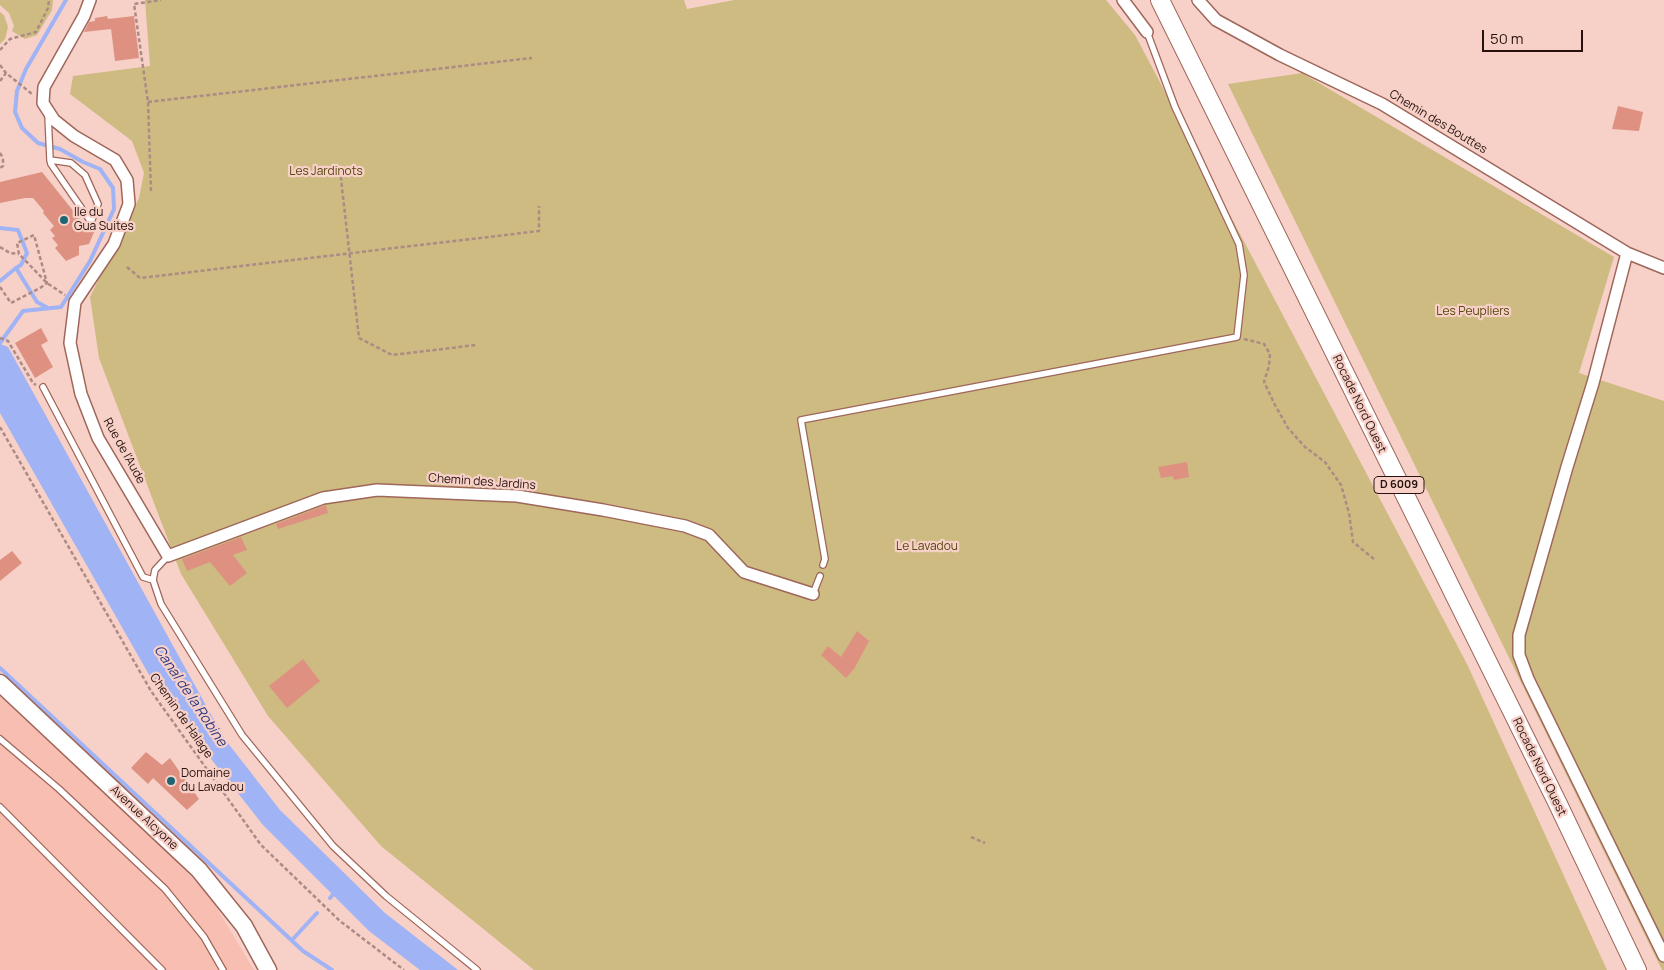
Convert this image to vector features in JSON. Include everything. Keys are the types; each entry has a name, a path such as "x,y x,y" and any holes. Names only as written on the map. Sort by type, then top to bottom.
{"main road":[{"name":"Rocade Nord Ouest","path":"1160,0 1557,802 1637,970"}],"street":[{"path":"48,111 43,103 44,87 84,16 90,0"},
{"path":"1123,0 1146,32"},
{"name":"Chemin des Bouttes","path":"1198,0 1216,20 1280,55 1382,104 1628,252 1664,268"},
{"name":"Rue de l'Aude","path":"48,111 54,120 74,136 116,160 127,180 129,204 114,244 75,302 70,343 81,394 98,438 168,556"},
{"path":"1628,252 1593,383 1519,635 1519,656 1528,679 1664,956"},
{"name":"Chemin des Jardins","path":"168,556 323,498 377,490 517,496 685,526 709,535 744,572 813,594"},
{"name":"Avenue Alcyone","path":"0,683 199,870 244,926 268,970"}],"lane":[{"path":"823,565 825,559 801,420 1236,337 1244,275 1239,244 1175,107 1146,32"},
{"path":"48,111 50,164 91,222 98,204 85,175 71,163 50,156"},
{"path":"42,387 143,577 153,580"},
{"path":"168,556 155,570 153,580 161,604 242,735 333,846 386,896 477,970"},
{"path":"813,594 820,576"},
{"path":"0,739 60,789 165,889 204,937 223,970"},
{"path":"0,807 162,970"}],"path":[{"path":"0,50 10,39 36,32 48,8 49,0"},
{"path":"151,192 148,102 134,4 161,0"},
{"path":"148,102 532,58"},
{"path":"0,65 6,73 24,88"},
{"path":"0,82 6,73"},
{"path":"0,153 3,158 0,168"},
{"path":"340,170 359,338 392,355 476,344"},
{"path":"127,267 140,278 539,231 539,206"},
{"path":"47,283 34,235 17,243 20,256 47,283 61,293"},
{"path":"0,247 10,254 20,256"},
{"path":"0,288 11,303 47,283"},
{"path":"1236,337 1264,344 1270,354 1269,366 1264,382 1275,405 1288,428 1305,447 1324,462 1341,485 1349,513 1353,542 1374,559"},
{"path":"0,338 8,341 33,384 42,387"},
{"name":"Chemin de Halage","path":"0,427 151,690 261,845 340,921 404,970"},
{"path":"971,837 985,843"}],"shaded area":[{"path":"0,695 148,833 209,895 254,970 0,970"}],"green space":[{"path":"0,0 53,0 52,10 37,35 25,39 12,31 14,26 9,13 0,5"},
{"name":"Le Lavadou","path":"145,0 684,0 687,9 734,0 1106,0 1135,35 1467,664 1607,970 534,970 381,846 268,716 181,574 99,358 90,297 139,198 144,173 132,141 70,94 73,76 150,66"},
{"path":"0,12 4,15 8,27 5,39 0,44"},
{"name":"Les Peupliers","path":"1302,73 1614,257 1579,373 1664,401 1664,970 1662,970 1228,84"}],"water":[{"name":"Canal de la Robine","path":"0,344 8,347 224,738 280,810 385,913 458,970 420,970 369,931 263,825 160,694 0,413"}],"building":[{"path":"107,16 108,19 134,16 139,58 115,61 111,29 84,32 89,22 95,21 95,18"},
{"path":"1618,106 1643,112 1639,131 1612,129"},
{"name":"Ile du Gua Suites","path":"42,172 87,228 95,230 89,244 79,246 79,255 66,261 55,248 58,245 52,238 55,236 50,230 54,226 33,198 0,203 0,182"},
{"path":"41,328 48,341 41,345 53,367 35,378 15,343"},
{"path":"1187,462 1189,477 1174,480 1173,476 1161,478 1158,467"},
{"path":"326,505 328,513 278,529 276,524"},
{"path":"241,537 247,550 233,555 247,573 230,586 210,562 187,571 182,559"},
{"path":"12,551 22,563 0,581 0,560"},
{"path":"857,631 869,641 854,669 846,678 821,655 828,646 841,657"},
{"path":"303,659 320,681 287,708 269,686"},
{"name":"Domaine du Lavadou","path":"146,752 162,765 170,758 199,799 187,810 153,778 148,784 131,768"}],"waterway":[{"path":"0,343 23,311 61,307 90,261 114,209 113,188 100,169 60,149 38,143 22,128 15,112 17,91 26,69 66,0"},
{"path":"0,228 18,230 27,253 21,265 16,268"},
{"path":"0,281 16,268 37,302 48,308"},
{"path":"0,668 303,951 332,970"},
{"path":"330,898 336,891"},
{"path":"292,940 317,913"}],"place":[{"name":"Ile du Gua Suites","path":"64,220"},
{"name":"Domaine du Lavadou","path":"171,781"}],"park label":[{"name":"Les Jardinots","path":"326,172"}]}
